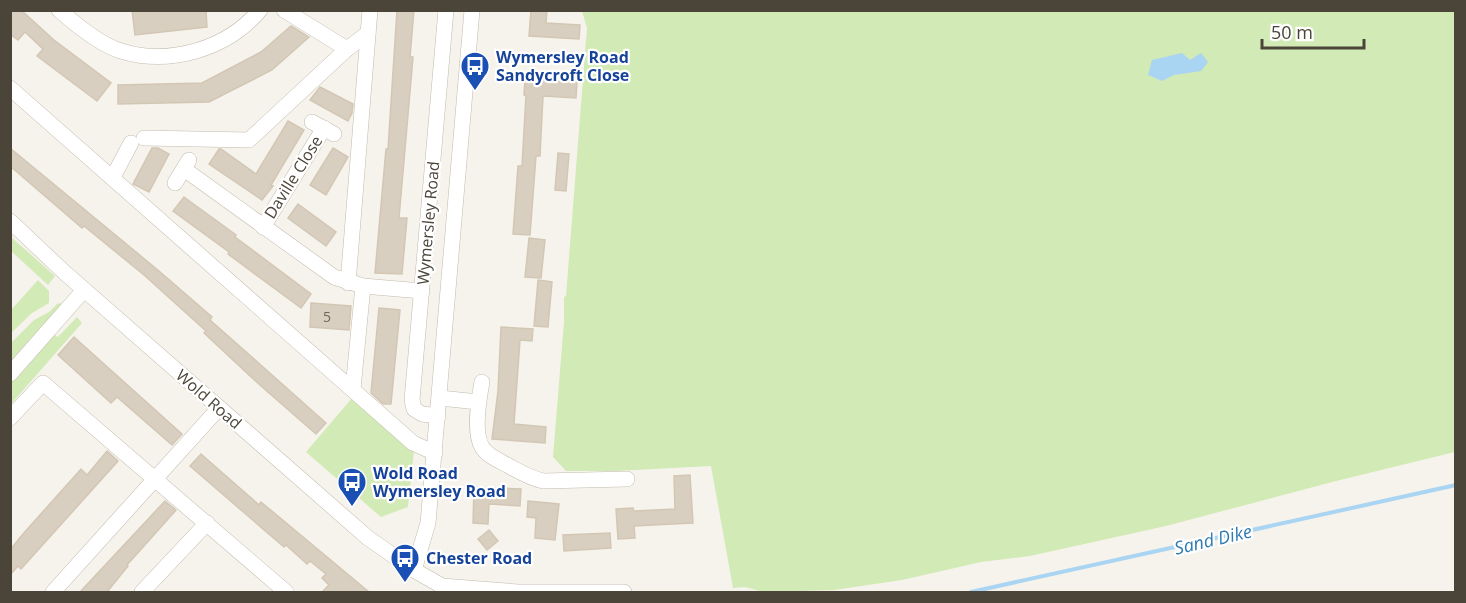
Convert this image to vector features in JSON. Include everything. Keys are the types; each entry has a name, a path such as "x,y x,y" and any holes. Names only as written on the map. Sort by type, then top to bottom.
{"street":[{"path":"59,10 80,28 120,51 150,56 177,56 201,50 223,40 247,25 260,10"},
{"path":"284,10 347,49"},
{"path":"353,389 355,285 370,10"},
{"name":"Wymersley Road","path":"438,416 422,414 414,409 412,400 446,10"},
{"name":"Wymersley Road","path":"414,570 428,523 472,10"},
{"path":"113,177 137,141 249,140 347,49 368,33"},
{"path":"10,88 413,442 435,453"},
{"name":"Daville Close","path":"263,227 324,128"},
{"name":"Daville Close","path":"175,183 187,164 263,227 334,278 355,285 422,291"},
{"name":"Wold Road","path":"10,221 84,290 368,538 441,589"},
{"path":"10,374 84,290"},
{"path":"482,382 478,402 478,435 482,447 491,456 531,478 543,481 617,483"},
{"path":"10,418 42,383 286,592"},
{"path":"440,398 478,402"},
{"path":"53,592 219,408"},
{"path":"142,592 207,523"},
{"path":"441,589 624,592"}],"green space":[{"path":"582,11 1455,11 1455,452 1166,526 1030,556 981,562 902,580 834,590 764,592 745,587 733,588 711,466 566,471 553,457 587,28"},
{"path":"11,237 55,276 48,285 11,251"},
{"path":"38,280 49,291 49,303 32,313 11,333 11,310"},
{"path":"60,303 63,305 11,364 11,343 34,320"},
{"path":"77,317 82,323 11,404 11,382 53,334 58,337"},
{"path":"353,397 414,450 408,507 381,517 306,452"}],"water":[{"path":"1182,53 1190,60 1201,53 1208,62 1201,71 1174,75 1162,81 1148,75 1152,60"}],"building":[{"path":"10,10 21,10 54,40 111,83 97,101 37,56 43,49 25,32 18,40 10,34"},
{"path":"132,10 206,10 207,27 135,35"},
{"path":"397,10 414,10 410,57 413,57 399,218 407,218 402,274 375,273 386,149 388,149"},
{"path":"531,10 547,10 546,23 580,25 579,39 529,36"},
{"path":"291,26 309,37 272,70 209,102 118,104 118,85 202,83 261,52"},
{"path":"525,80 577,82 576,98 543,96 540,156 536,156 530,235 513,234 518,166 522,166"},
{"path":"320,87 353,104 348,121 310,100"},
{"path":"288,121 304,130 271,185 273,186 262,200 209,164 221,149 256,174"},
{"path":"10,148 212,317 210,320 326,423 316,434 261,386 204,333 206,331 144,275 84,226 82,228 10,166"},
{"path":"152,148 158,148 169,154 149,192 133,184"},
{"path":"333,148 348,157 326,195 310,185"},
{"path":"558,153 569,154 566,191 555,190"},
{"path":"184,197 311,294 301,308 173,211"},
{"path":"298,204 336,232 326,246 288,218"},
{"path":"529,238 545,240 541,278 525,277"},
{"path":"538,280 552,282 548,327 534,326"},
{"path":"311,303 351,306 349,330 310,327"},
{"path":"379,308 400,310 391,404 383,404 371,393"},
{"path":"501,327 533,329 532,341 520,340 514,424 546,427 545,443 492,439 498,391"},
{"path":"74,337 182,434 172,445 117,397 111,403 58,355"},
{"path":"107,451 118,461 21,569 18,566 10,575 10,550 81,469 87,475"},
{"path":"201,454 259,505 261,502 369,592 322,592 329,585 322,578 326,574 310,561 307,564 286,545 284,547 190,466"},
{"path":"690,475 693,523 634,526 635,538 618,539 616,509 633,508 634,511 675,509 674,476"},
{"path":"474,487 521,489 520,506 489,504 488,524 473,523"},
{"path":"165,501 176,510 127,565 107,592 80,592"},
{"path":"528,501 559,504 555,540 535,538 536,518 527,517"},
{"path":"489,530 498,541 487,550 478,539"},
{"path":"610,533 611,548 564,551 563,535"}],"waterway":[{"name":"Sand Dike","path":"971,592 1456,485"}],"place":[{"name":"Wymersley Road Sandycroft Close","path":"475,92"},
{"name":"Wold Road Wymersley Road","path":"352,508"},
{"name":"Chester Road","path":"405,584"}]}
